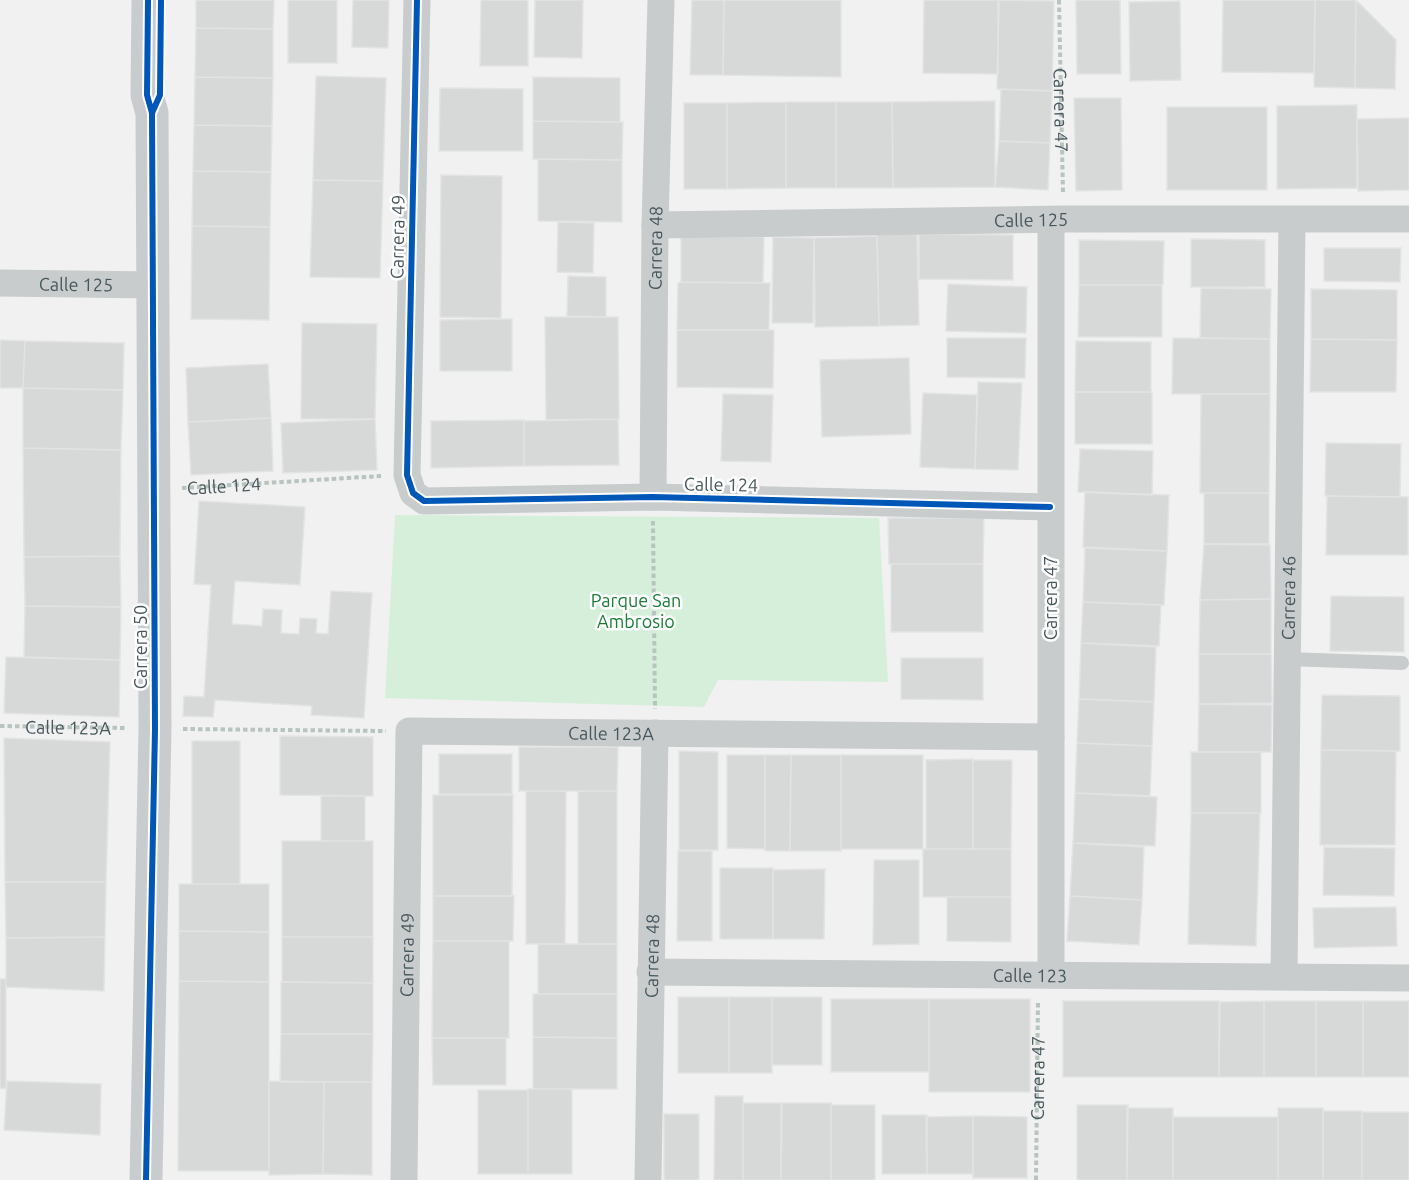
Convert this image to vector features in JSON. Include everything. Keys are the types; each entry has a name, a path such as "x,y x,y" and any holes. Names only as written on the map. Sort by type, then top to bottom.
{"street":[{"name":"Carrera 50","path":"147,1180 155,729 152,113 147,95 148,0"},
{"name":"Carrera 50","path":"152,113 160,95 161,0"},
{"name":"Carrera 49","path":"407,475 417,0"},
{"name":"Carrera 48","path":"653,497 655,225 661,0"},
{"name":"Calle 125","path":"655,225 1057,220 1409,219"},
{"name":"Carrera 47","path":"1045,975 1051,736 1050,507 1057,220"},
{"name":"Carrera 46","path":"1284,976 1292,220"},
{"name":"Calle 125","path":"0,283 153,285"},
{"name":"Calle 124","path":"407,475 413,493 424,501 653,497 1050,507"},
{"name":"Carrera 49","path":"404,1180 409,731"},
{"name":"Calle 123A","path":"409,731 1051,736"},
{"name":"Carrera 48","path":"648,1180 656,733"},
{"name":"Calle 123","path":"650,972 1409,978"}],"lane":[{"path":"1287,659 1401,663"}],"path":[{"path":"653,497 656,733"},
{"path":"171,729 409,731"}],"green space":[{"name":"Parque San Ambrosio","path":"395,515 879,518 888,682 718,680 704,707 385,698"}],"building":[{"path":"196,0 274,0 273,29 196,28"},
{"path":"288,0 337,0 337,63 288,63"},
{"path":"353,0 389,0 388,48 352,47"},
{"path":"481,0 528,0 528,66 480,66"},
{"path":"535,0 583,0 582,58 534,57"},
{"path":"692,0 724,0 723,75 690,75"},
{"path":"724,0 841,0 841,77 723,75"},
{"path":"924,0 998,0 998,74 923,73"},
{"path":"999,0 1054,1 1052,91 997,89"},
{"path":"1076,0 1120,0 1121,74 1077,74"},
{"path":"1223,0 1315,0 1314,73 1222,72"},
{"path":"1315,0 1356,0 1355,88 1314,87"},
{"path":"1356,0 1396,40 1395,89 1355,88"},
{"path":"1180,1 1181,80 1130,81 1129,2"},
{"path":"196,28 273,29 273,78 195,77"},
{"path":"316,76 386,78 383,181 313,180"},
{"path":"195,77 273,78 272,126 194,125"},
{"path":"533,77 620,78 620,122 533,121"},
{"path":"440,88 523,89 523,151 439,151"},
{"path":"1001,89 1052,91 1050,143 999,141"},
{"path":"1074,98 1121,98 1122,190 1076,191"},
{"path":"995,101 995,187 893,188 892,102"},
{"path":"786,102 786,188 727,189 727,103"},
{"path":"786,102 836,102 836,188 786,188"},
{"path":"836,102 892,102 893,188 836,188"},
{"path":"684,103 727,103 727,189 684,189"},
{"path":"1357,105 1357,188 1277,189 1277,106"},
{"path":"1167,107 1267,107 1267,190 1167,190"},
{"path":"1409,118 1409,190 1358,191 1357,119"},
{"path":"533,121 623,122 622,160 533,159"},
{"path":"194,125 272,126 271,172 193,171"},
{"path":"999,141 1050,143 1048,190 995,187"},
{"path":"538,159 622,160 622,222 538,221"},
{"path":"193,171 271,172 270,227 192,226"},
{"path":"441,175 502,176 501,318 440,317"},
{"path":"313,180 383,181 380,278 310,277"},
{"path":"558,222 594,223 593,273 557,272"},
{"path":"192,226 270,227 269,320 191,319"},
{"path":"877,234 917,234 919,325 879,326"},
{"path":"919,234 1013,235 1013,280 919,279"},
{"path":"877,236 879,326 815,327 814,238"},
{"path":"681,237 764,237 763,283 681,282"},
{"path":"773,237 814,238 813,323 772,323"},
{"path":"1191,239 1265,240 1265,287 1191,287"},
{"path":"1079,240 1164,241 1163,285 1079,285"},
{"path":"1324,248 1401,248 1400,282 1324,281"},
{"path":"568,276 606,277 606,317 567,316"},
{"path":"678,283 770,283 769,330 677,330"},
{"path":"948,284 1027,287 1026,333 946,331"},
{"path":"1079,285 1162,285 1162,337 1078,337"},
{"path":"1201,288 1271,289 1270,339 1200,338"},
{"path":"1311,289 1397,290 1397,340 1311,339"},
{"path":"545,317 618,317 619,419 546,420"},
{"path":"512,319 512,371 440,371 440,320"},
{"path":"302,323 377,324 375,419 301,419"},
{"path":"677,330 774,330 773,388 677,387"},
{"path":"947,338 1026,338 1025,378 947,377"},
{"path":"1173,338 1270,339 1270,394 1172,394"},
{"path":"1311,339 1397,340 1396,392 1310,392"},
{"path":"0,340 25,341 23,388 0,388"},
{"path":"25,341 124,343 123,390 23,388"},
{"path":"1076,341 1151,342 1151,392 1075,392"},
{"path":"909,358 911,434 822,437 820,360"},
{"path":"268,364 271,418 188,422 186,368"},
{"path":"978,382 1022,383 1018,470 975,469"},
{"path":"23,388 123,390 121,450 23,448"},
{"path":"1075,392 1152,392 1152,444 1075,444"},
{"path":"923,393 977,395 975,469 920,467"},
{"path":"723,394 773,395 771,462 721,461"},
{"path":"1201,394 1270,394 1269,493 1200,493"},
{"path":"271,418 273,471 191,475 188,422"},
{"path":"375,419 377,470 283,473 281,423"},
{"path":"618,419 619,465 524,466 524,421"},
{"path":"524,420 524,466 431,468 431,421"},
{"path":"1326,443 1401,444 1400,497 1325,496"},
{"path":"23,448 121,450 120,556 24,557"},
{"path":"1080,449 1153,451 1152,495 1078,492"},
{"path":"1085,492 1169,495 1167,551 1083,547"},
{"path":"1204,493 1269,493 1269,544 1204,544"},
{"path":"1327,496 1408,497 1408,555 1326,555"},
{"path":"199,501 305,507 300,585 235,581 232,624 262,626 263,609 282,610 281,633 299,634 300,618 317,619 316,633 328,634 331,591 372,593 364,718 311,715 312,706 215,700 213,717 183,716 184,696 204,697 211,585 194,584"},
{"path":"888,518 984,518 983,564 889,564"},
{"path":"1204,544 1270,545 1271,599 1200,600"},
{"path":"1085,548 1167,551 1164,605 1083,602"},
{"path":"120,556 121,607 25,606 24,557"},
{"path":"891,564 983,564 983,632 891,632"},
{"path":"1331,596 1404,597 1404,652 1330,651"},
{"path":"1271,599 1271,654 1199,654 1200,600"},
{"path":"1083,602 1161,605 1159,646 1081,643"},
{"path":"25,606 121,607 120,660 24,657"},
{"path":"1081,643 1156,647 1154,702 1079,699"},
{"path":"1199,654 1271,654 1272,703 1199,704"},
{"path":"6,657 120,660 119,717 4,713"},
{"path":"901,658 983,658 983,700 901,699"},
{"path":"1322,695 1400,696 1400,751 1321,750"},
{"path":"1079,699 1154,702 1152,746 1077,743"},
{"path":"1199,704 1272,705 1271,752 1198,752"},
{"path":"280,736 373,737 373,796 280,795"},
{"path":"4,738 110,742 106,882 5,882"},
{"path":"192,741 240,741 240,884 192,884"},
{"path":"1077,743 1152,746 1150,796 1075,793"},
{"path":"519,747 618,747 617,791 519,791"},
{"path":"1321,750 1396,751 1395,845 1320,845"},
{"path":"679,751 718,752 718,850 679,850"},
{"path":"1191,752 1261,752 1261,813 1191,813"},
{"path":"439,754 512,754 512,794 439,794"},
{"path":"727,755 765,755 765,849 727,848"},
{"path":"765,755 791,755 790,851 765,851"},
{"path":"791,755 841,755 841,851 790,851"},
{"path":"841,755 923,755 923,849 841,849"},
{"path":"973,759 973,849 926,849 926,760"},
{"path":"973,760 1012,760 1011,849 973,849"},
{"path":"526,791 566,791 565,944 526,944"},
{"path":"578,791 617,791 617,944 578,944"},
{"path":"1075,793 1157,797 1155,846 1073,843"},
{"path":"433,795 513,795 512,896 433,896"},
{"path":"321,796 365,796 365,841 321,841"},
{"path":"1191,813 1260,813 1256,946 1188,944"},
{"path":"282,841 373,841 373,937 282,937"},
{"path":"1073,843 1144,847 1142,900 1070,896"},
{"path":"1324,847 1395,848 1394,896 1323,895"},
{"path":"923,849 1011,849 1011,897 923,897"},
{"path":"678,851 712,851 712,941 677,941"},
{"path":"874,860 919,860 919,944 873,945"},
{"path":"720,868 773,868 773,939 720,939"},
{"path":"825,869 824,939 773,939 773,870"},
{"path":"5,882 106,882 105,937 6,938"},
{"path":"179,884 269,884 269,932 179,931"},
{"path":"433,896 514,896 513,941 433,941"},
{"path":"1070,896 1142,900 1139,945 1067,941"},
{"path":"947,897 1011,897 1011,942 947,941"},
{"path":"1396,907 1397,946 1314,948 1313,908"},
{"path":"179,931 269,932 269,982 179,981"},
{"path":"105,937 104,991 6,987 6,938"},
{"path":"282,937 373,937 373,983 282,982"},
{"path":"433,941 509,941 509,1038 432,1038"},
{"path":"538,944 617,944 617,994 538,994"},
{"path":"0,979 6,979 6,1089 0,1088"},
{"path":"179,981 269,982 269,1171 178,1171"},
{"path":"281,982 373,983 373,1034 281,1034"},
{"path":"533,994 617,994 617,1038 533,1037"},
{"path":"678,997 729,997 729,1073 678,1073"},
{"path":"729,997 772,997 772,1073 729,1073"},
{"path":"772,997 822,997 822,1065 772,1065"},
{"path":"831,999 929,999 929,1072 831,1072"},
{"path":"929,999 1030,999 1030,1092 929,1092"},
{"path":"1063,1001 1219,1001 1219,1077 1063,1077"},
{"path":"1264,1001 1264,1077 1219,1077 1220,1002"},
{"path":"1264,1001 1316,1001 1316,1077 1264,1077"},
{"path":"1316,1001 1363,1001 1363,1077 1316,1077"},
{"path":"1363,1001 1409,1001 1409,1077 1363,1077"},
{"path":"281,1034 373,1034 372,1082 280,1082"},
{"path":"533,1037 617,1038 617,1089 533,1089"},
{"path":"432,1038 506,1038 506,1085 433,1085"},
{"path":"7,1081 101,1084 100,1135 4,1130"},
{"path":"269,1081 324,1082 323,1174 269,1175"},
{"path":"324,1082 372,1082 372,1175 323,1174"},
{"path":"528,1089 572,1089 572,1174 528,1174"},
{"path":"478,1090 528,1090 528,1174 478,1174"},
{"path":"715,1096 743,1096 743,1180 714,1180"},
{"path":"743,1103 782,1103 781,1180 743,1180"},
{"path":"781,1103 831,1103 831,1180 781,1180"},
{"path":"831,1105 875,1105 875,1180 831,1180"},
{"path":"1077,1105 1128,1105 1127,1180 1077,1180"},
{"path":"1127,1108 1173,1108 1173,1180 1127,1180"},
{"path":"1278,1108 1323,1108 1323,1180 1278,1180"},
{"path":"1323,1111 1362,1111 1362,1180 1323,1180"},
{"path":"1362,1112 1409,1112 1409,1180 1362,1180"},
{"path":"664,1114 699,1114 699,1180 664,1180"},
{"path":"882,1115 927,1115 927,1174 882,1174"},
{"path":"973,1116 973,1174 927,1174 926,1117"},
{"path":"973,1116 1027,1117 1027,1178 973,1178"},
{"path":"1173,1117 1278,1117 1278,1180 1173,1180"}],"cycle path":[{"path":"146,1180 155,729 152,113 147,95 148,0"},
{"path":"152,113 160,95 161,0"},
{"path":"417,0 407,475 413,493 424,501 653,497 1050,507"}]}
